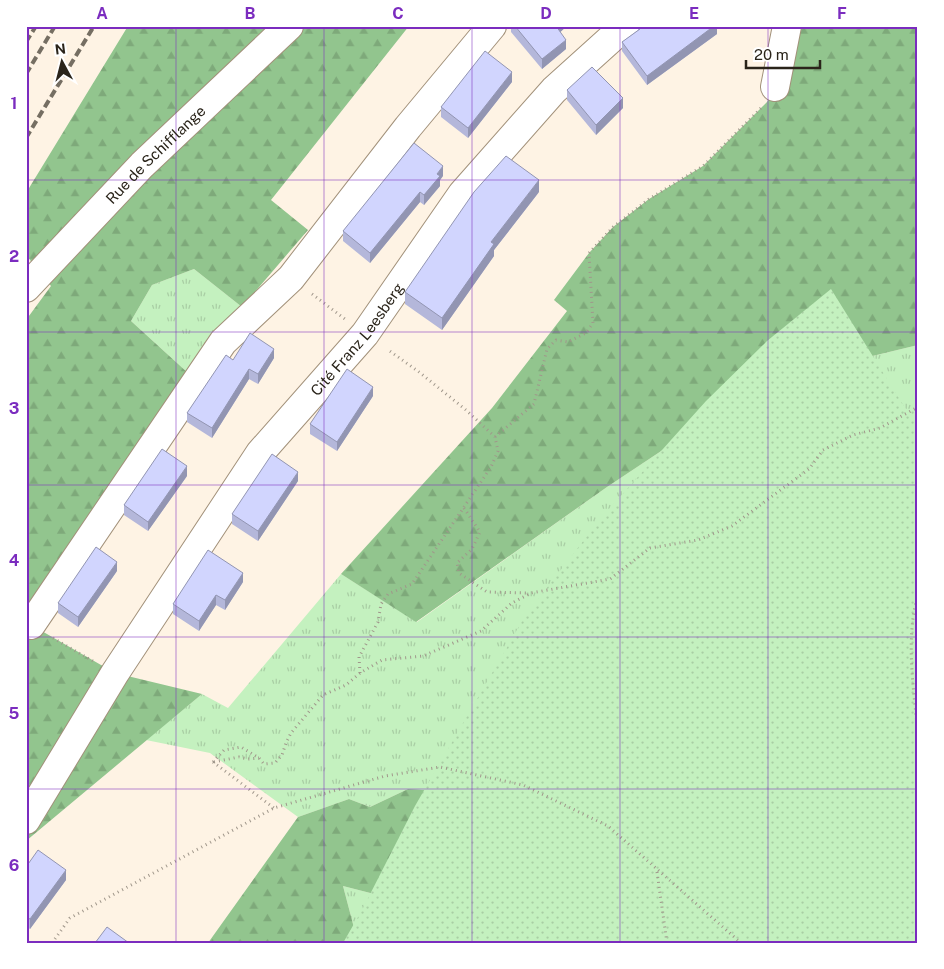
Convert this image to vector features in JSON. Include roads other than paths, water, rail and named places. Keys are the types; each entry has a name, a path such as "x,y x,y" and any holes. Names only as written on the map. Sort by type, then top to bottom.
{"street":[{"name":"Rue de Schifflange","path":"26,288 142,165 288,26"},
{"path":"31,625 223,342 291,278 408,126 492,26"},
{"name":"Cité Franz Leesberg","path":"26,820 115,673 260,453 365,334 462,194 554,90 624,26"},
{"path":"775,87 787,26"}],"railway":[{"path":"26,42 36,26"},
{"path":"26,74 55,26"},
{"path":"26,138 94,26"}]}
